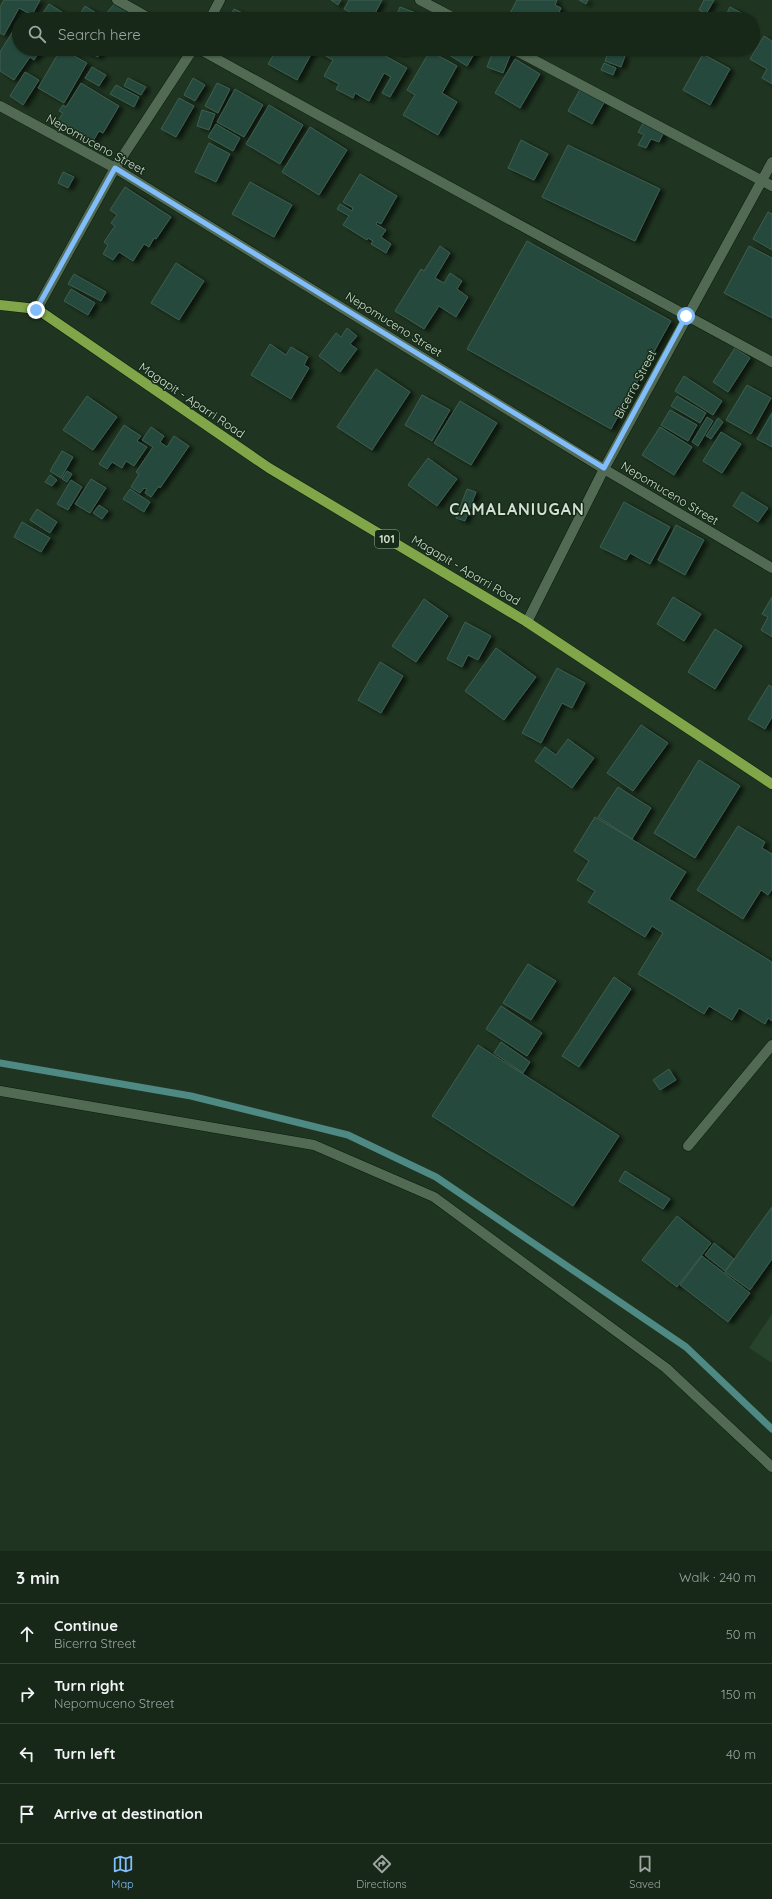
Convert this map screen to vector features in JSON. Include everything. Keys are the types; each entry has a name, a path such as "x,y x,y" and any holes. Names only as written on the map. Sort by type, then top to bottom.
{"main road":[{"name":"Magapit - Aparri Road","path":"0,305 36,310 269,468 528,622 772,784"}],"street":[{"path":"117,0 138,12"},
{"path":"214,12 220,0"},
{"path":"420,0 443,12"},
{"path":"36,310 115,168 188,56"},
{"path":"212,56 400,161 772,362"},
{"path":"526,56 772,186"},
{"name":"Nepomuceno Street","path":"0,106 115,168 604,468 772,568"},
{"name":"Bicerra Street","path":"528,622 604,468 686,316 772,162"},
{"path":"688,1146 772,1046"},
{"path":"0,1091 314,1145 434,1197 666,1368 772,1467"}],"shaded area":[{"path":"772,1314 772,1363 749,1348"}],"building":[{"path":"4,0 40,0 34,12 26,12 19,8 17,12 12,12 12,21 4,35 0,33 0,7"},
{"path":"331,0 341,0 338,5"},
{"path":"349,0 382,0 376,12 350,12 344,9"},
{"path":"517,0 557,0 555,5 561,8 559,12 511,12"},
{"path":"579,0 588,0 586,4"},
{"path":"704,0 714,0 707,12 699,10"},
{"path":"116,2 129,12 108,12"},
{"path":"49,4 62,12 43,12"},
{"path":"85,6 95,12 81,12"},
{"path":"400,7 413,12 398,12"},
{"path":"730,7 740,12 728,12"},
{"path":"234,9 241,12 232,12"},
{"path":"12,33 12,56 37,56 34,60 30,57 14,80 0,71 0,52"},
{"path":"764,36 772,41 772,84 762,78 767,69 750,59 752,56 760,56 760,43"},
{"path":"57,56 74,56 87,63 64,103 38,88"},
{"path":"273,56 310,56 297,80 268,64"},
{"path":"326,56 386,56 407,68 390,97 382,93 391,77 384,73 369,101 355,93 353,98 336,89 339,84 324,76 333,60"},
{"path":"427,56 439,56 457,66 442,93 457,102 438,135 403,115 415,95 407,90"},
{"path":"451,56 473,56 467,66"},
{"path":"491,56 510,56 503,73 487,67"},
{"path":"607,56 625,56 621,67 605,61"},
{"path":"702,56 707,56 730,69 710,105 683,90"},
{"path":"515,59 540,74 520,108 495,93"},
{"path":"604,63 616,68 613,75 601,70"},
{"path":"92,67 106,75 99,86 85,78"},
{"path":"25,72 39,80 23,105 10,96"},
{"path":"128,78 146,87 141,95 124,86"},
{"path":"193,78 205,85 195,101 184,95"},
{"path":"81,83 119,106 103,133 99,131 93,141 58,121 63,113 59,111 63,105 66,107"},
{"path":"217,83 230,89 218,113 205,106"},
{"path":"116,85 139,97 134,107 110,94"},
{"path":"582,86 606,99 592,124 568,111"},
{"path":"235,89 263,105 244,137 217,122"},
{"path":"179,98 194,106 176,137 161,129"},
{"path":"269,105 303,125 280,164 246,144"},
{"path":"202,110 215,114 209,130 197,126"},
{"path":"644,122 664,132 659,142 651,139 646,148 638,145 644,135 638,132"},
{"path":"216,124 240,138 233,151 208,137"},
{"path":"310,127 347,150 319,195 282,172"},
{"path":"521,140 548,154 534,180 508,168"},
{"path":"209,143 230,154 216,182 195,172"},
{"path":"568,145 660,189 635,241 542,197"},
{"path":"63,172 74,177 68,188 58,183"},
{"path":"360,174 397,196 381,224 377,222 376,224 386,230 381,237 391,244 386,253 371,244 373,241 368,238 367,240 343,225 349,216 337,209 340,204 352,211 353,208 343,202"},
{"path":"250,182 292,205 274,237 232,214"},
{"path":"125,187 171,217 156,239 154,238 149,247 144,244 133,261 119,252 113,260 103,254 108,245 104,242 115,226 111,223 117,215 110,210"},
{"path":"768,212 772,214 772,250 753,239"},
{"path":"527,241 671,321 611,429 467,349"},
{"path":"440,246 450,253 435,278 444,283 450,273 462,281 457,289 468,297 456,317 439,306 424,329 395,311 421,269 424,271"},
{"path":"749,246 772,258 772,318 724,293"},
{"path":"176,263 204,281 179,320 151,303"},
{"path":"74,274 106,292 101,301 68,284"},
{"path":"71,289 95,303 88,315 64,301"},
{"path":"347,328 357,336 350,344 357,349 340,372 319,356 336,333 341,337"},
{"path":"270,344 286,355 291,347 308,357 304,365 309,368 291,399 251,375"},
{"path":"735,348 750,358 728,392 713,382"},
{"path":"376,369 410,392 372,450 337,427"},
{"path":"684,376 722,401 713,415 675,391"},
{"path":"747,385 771,398 751,434 726,420"},
{"path":"422,395 450,410 432,441 405,425"},
{"path":"87,396 117,417 93,450 63,430"},
{"path":"677,396 706,413 700,423 671,406"},
{"path":"460,401 497,423 471,465 434,443"},
{"path":"670,410 697,425 688,441 661,425"},
{"path":"772,413 772,447 757,439"},
{"path":"707,417 713,421 698,446 692,442"},
{"path":"718,418 723,422 711,439 706,436"},
{"path":"124,425 141,436 137,441 147,447 134,466 126,461 122,468 112,462 107,469 99,464"},
{"path":"151,427 164,436 160,442 167,447 174,436 189,446 160,488 159,486 151,497 145,493 147,489 144,488 140,493 131,487 139,474 136,472 153,447 142,440"},
{"path":"660,427 692,447 674,475 642,455"},
{"path":"721,432 741,444 722,473 703,461"},
{"path":"62,451 73,457 61,478 50,471"},
{"path":"428,458 457,479 437,506 408,485"},
{"path":"67,471 72,474 67,482 62,479"},
{"path":"50,475 57,480 52,486 45,482"},
{"path":"91,479 106,488 90,513 75,504"},
{"path":"71,480 82,487 68,510 57,504"},
{"path":"130,489 150,502 144,512 123,499"},
{"path":"467,489 476,492 465,521 456,518"},
{"path":"742,492 768,508 758,522 733,506"},
{"path":"624,502 670,527 650,564 630,553 626,560 600,547"},
{"path":"99,505 108,511 102,519 93,513"},
{"path":"37,509 57,522 50,533 30,520"},
{"path":"22,522 50,538 41,552 14,537"},
{"path":"676,525 704,540 685,575 658,560"},
{"path":"673,597 701,614 684,641 657,624"},
{"path":"772,597 772,637 761,630 768,617 762,614"},
{"path":"424,599 448,616 416,662 392,646"},
{"path":"465,622 491,636 478,660 468,655 462,667 447,659"},
{"path":"715,629 742,646 715,689 688,672"},
{"path":"496,648 536,677 504,720 465,691"},
{"path":"380,662 403,676 381,713 358,700"},
{"path":"557,668 585,683 572,708 562,703 541,743 522,733"},
{"path":"769,685 772,687 772,717 765,729 748,719"},
{"path":"641,725 668,743 633,791 607,773"},
{"path":"568,739 594,758 572,788 535,761 545,747 556,755"},
{"path":"699,760 740,786 695,858 654,833"},
{"path":"618,787 651,808 632,839 598,817"},
{"path":"595,817 686,872 669,899 772,962 772,1021 768,1018 765,1024 739,1008 732,1020 709,1006 704,1014 638,974 663,933 652,926 645,937 588,902 595,891 577,880 589,861 574,851"},
{"path":"738,826 765,842 762,848 772,854 772,889 768,895 761,890 743,919 697,890"},
{"path":"528,964 556,981 531,1020 503,1003"},
{"path":"614,977 631,989 579,1067 562,1056"},
{"path":"501,1006 542,1033 527,1056 486,1029"},
{"path":"501,1042 530,1062 523,1073 494,1053"},
{"path":"478,1045 619,1136 573,1206 432,1116"},
{"path":"669,1069 676,1080 660,1090 653,1080"},
{"path":"625,1171 670,1199 663,1209 619,1181"},
{"path":"772,1207 772,1259 750,1290 725,1272"},
{"path":"677,1216 711,1243 677,1287 642,1260"},
{"path":"714,1243 734,1259 725,1271 705,1255"},
{"path":"702,1256 750,1293 728,1322 680,1285"}],"waterway":[{"path":"0,1063 191,1096 348,1135 436,1177 686,1347 772,1429"}],"district":[{"name":"CAMALANIUGAN","path":"517,509"}],"route":[{"path":"36,310 115,168 604,468 686,316"}]}
